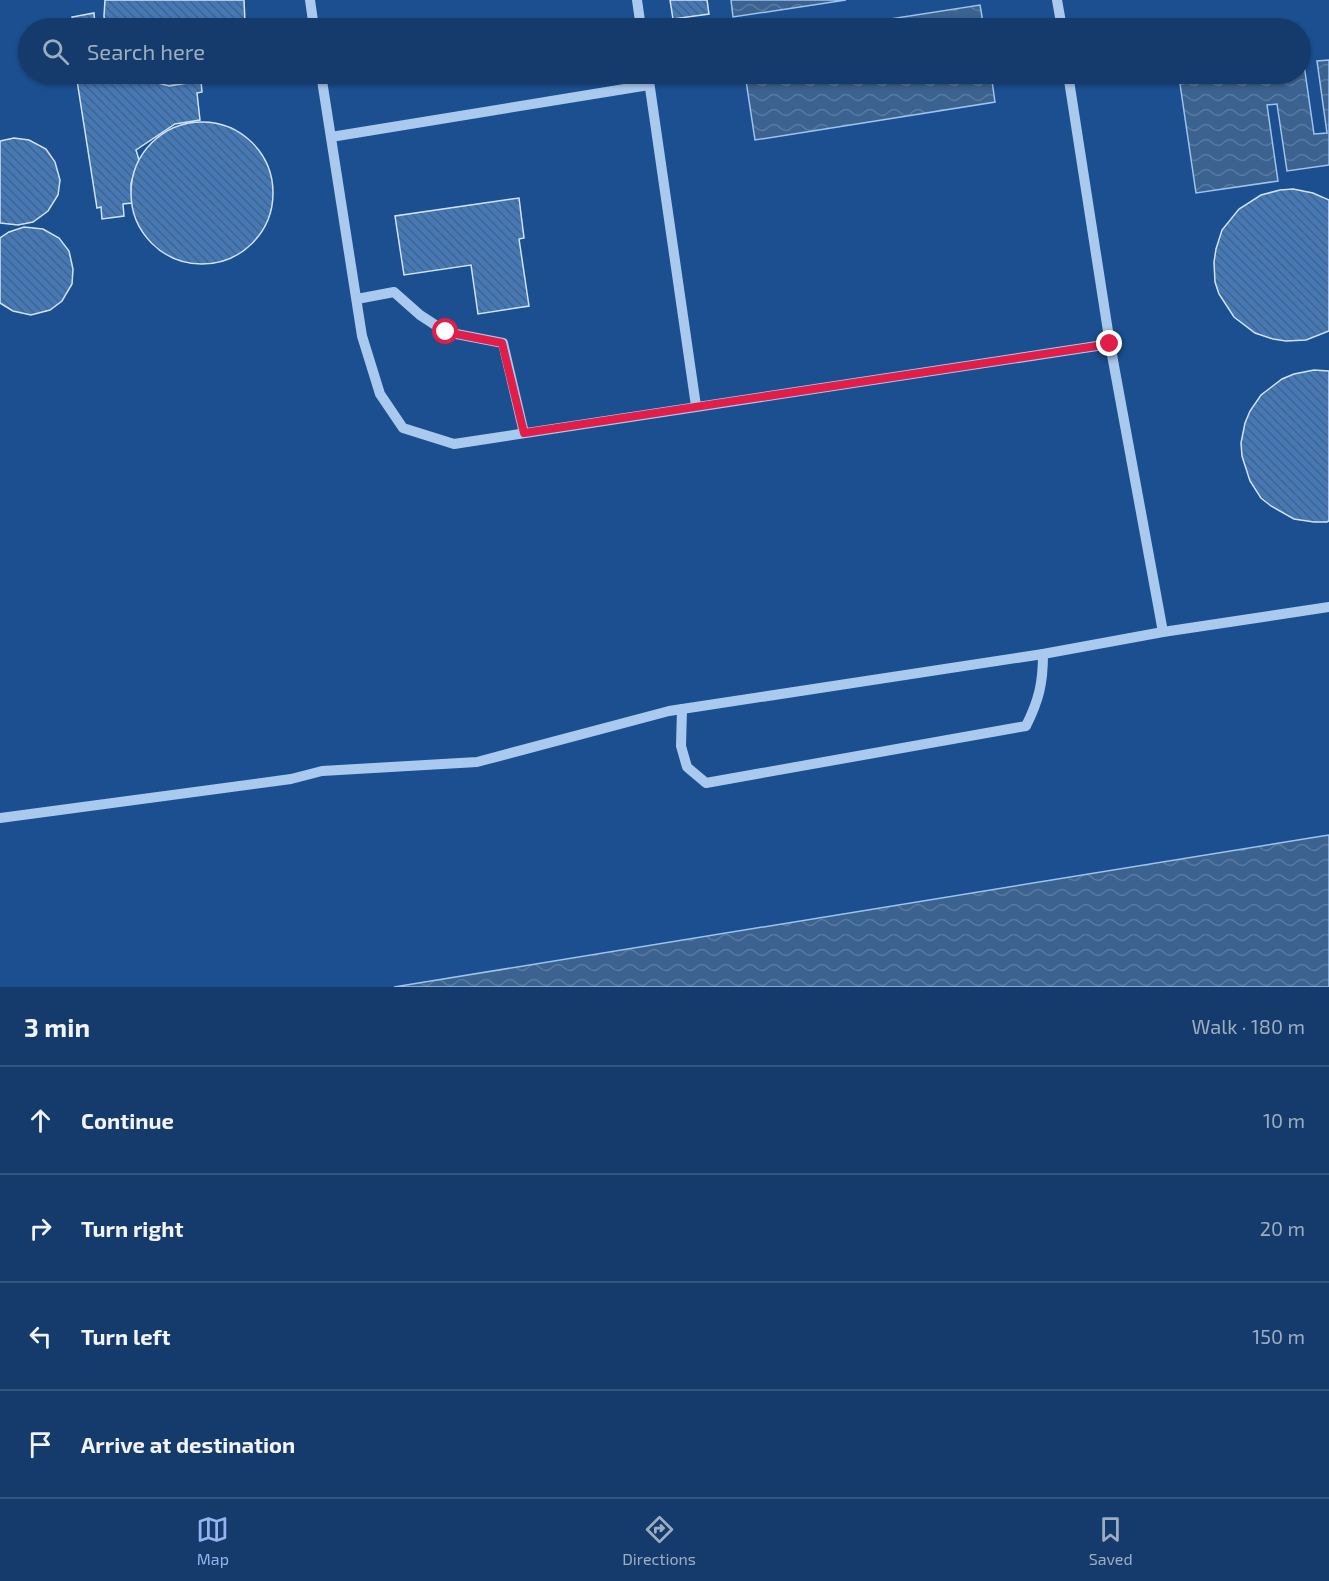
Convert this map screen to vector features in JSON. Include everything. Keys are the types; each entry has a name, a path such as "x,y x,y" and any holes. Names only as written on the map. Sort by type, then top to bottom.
{"lane":[{"path":"310,0 313,18"},
{"path":"637,0 640,18"},
{"path":"1057,0 1060,18"},
{"path":"323,84 362,336 380,394 403,428 454,444 1110,344"},
{"path":"331,136 620,84"},
{"path":"649,84 696,406"},
{"path":"1070,84 1110,344 1163,632"},
{"path":"357,299 394,292 420,315 446,332 502,343 524,433"},
{"path":"0,818 291,779 322,771 477,762 682,709 1329,607"},
{"path":"682,709 681,747 687,766 706,783 1026,726 1037,704 1043,677 1042,654"}],"water":[{"path":"731,0 846,0 733,17"},
{"path":"980,5 982,18 896,18"},
{"path":"1329,60 1329,165 1287,171 1277,104 1267,105 1278,181 1196,193 1180,84 1307,84 1314,134 1327,133 1317,61"},
{"path":"747,84 992,84 995,102 755,140"},
{"path":"1329,835 1329,987 394,987 1310,838"}],"building":[{"path":"105,0 244,0 245,18 104,18"},
{"path":"670,0 707,0 709,14 673,18"},
{"path":"94,13 94,18 72,18"},
{"path":"78,84 162,84 169,86 201,84 202,92 197,93 200,120 175,124 136,150 139,160 131,183 132,203 123,204 124,216 102,219 101,207 97,208"},
{"path":"202,122 229,127 252,143 268,166 273,193 268,220 252,243 229,259 202,264 175,259 152,243 136,220 131,193 136,166 152,143 175,127"},
{"path":"14,138 29,140 46,149 55,162 60,180 58,195 48,211 33,222 18,225 0,223 0,141"},
{"path":"1293,189 1313,193 1329,200 1329,331 1306,340 1286,341 1255,333 1234,317 1219,294 1215,282 1214,262 1222,230 1239,209 1261,195"},
{"path":"519,198 524,238 519,239 529,306 478,314 471,265 404,275 395,216"},
{"path":"24,227 43,229 59,238 69,251 73,269 72,284 62,301 50,310 31,315 13,311 0,303 0,238"},
{"path":"1314,370 1329,371 1329,521 1327,522 1294,519 1271,506 1261,498 1250,481 1242,456 1241,443 1245,423 1261,395 1282,379"}],"route":[{"path":"446,332 502,343 524,433 1110,344"}]}
